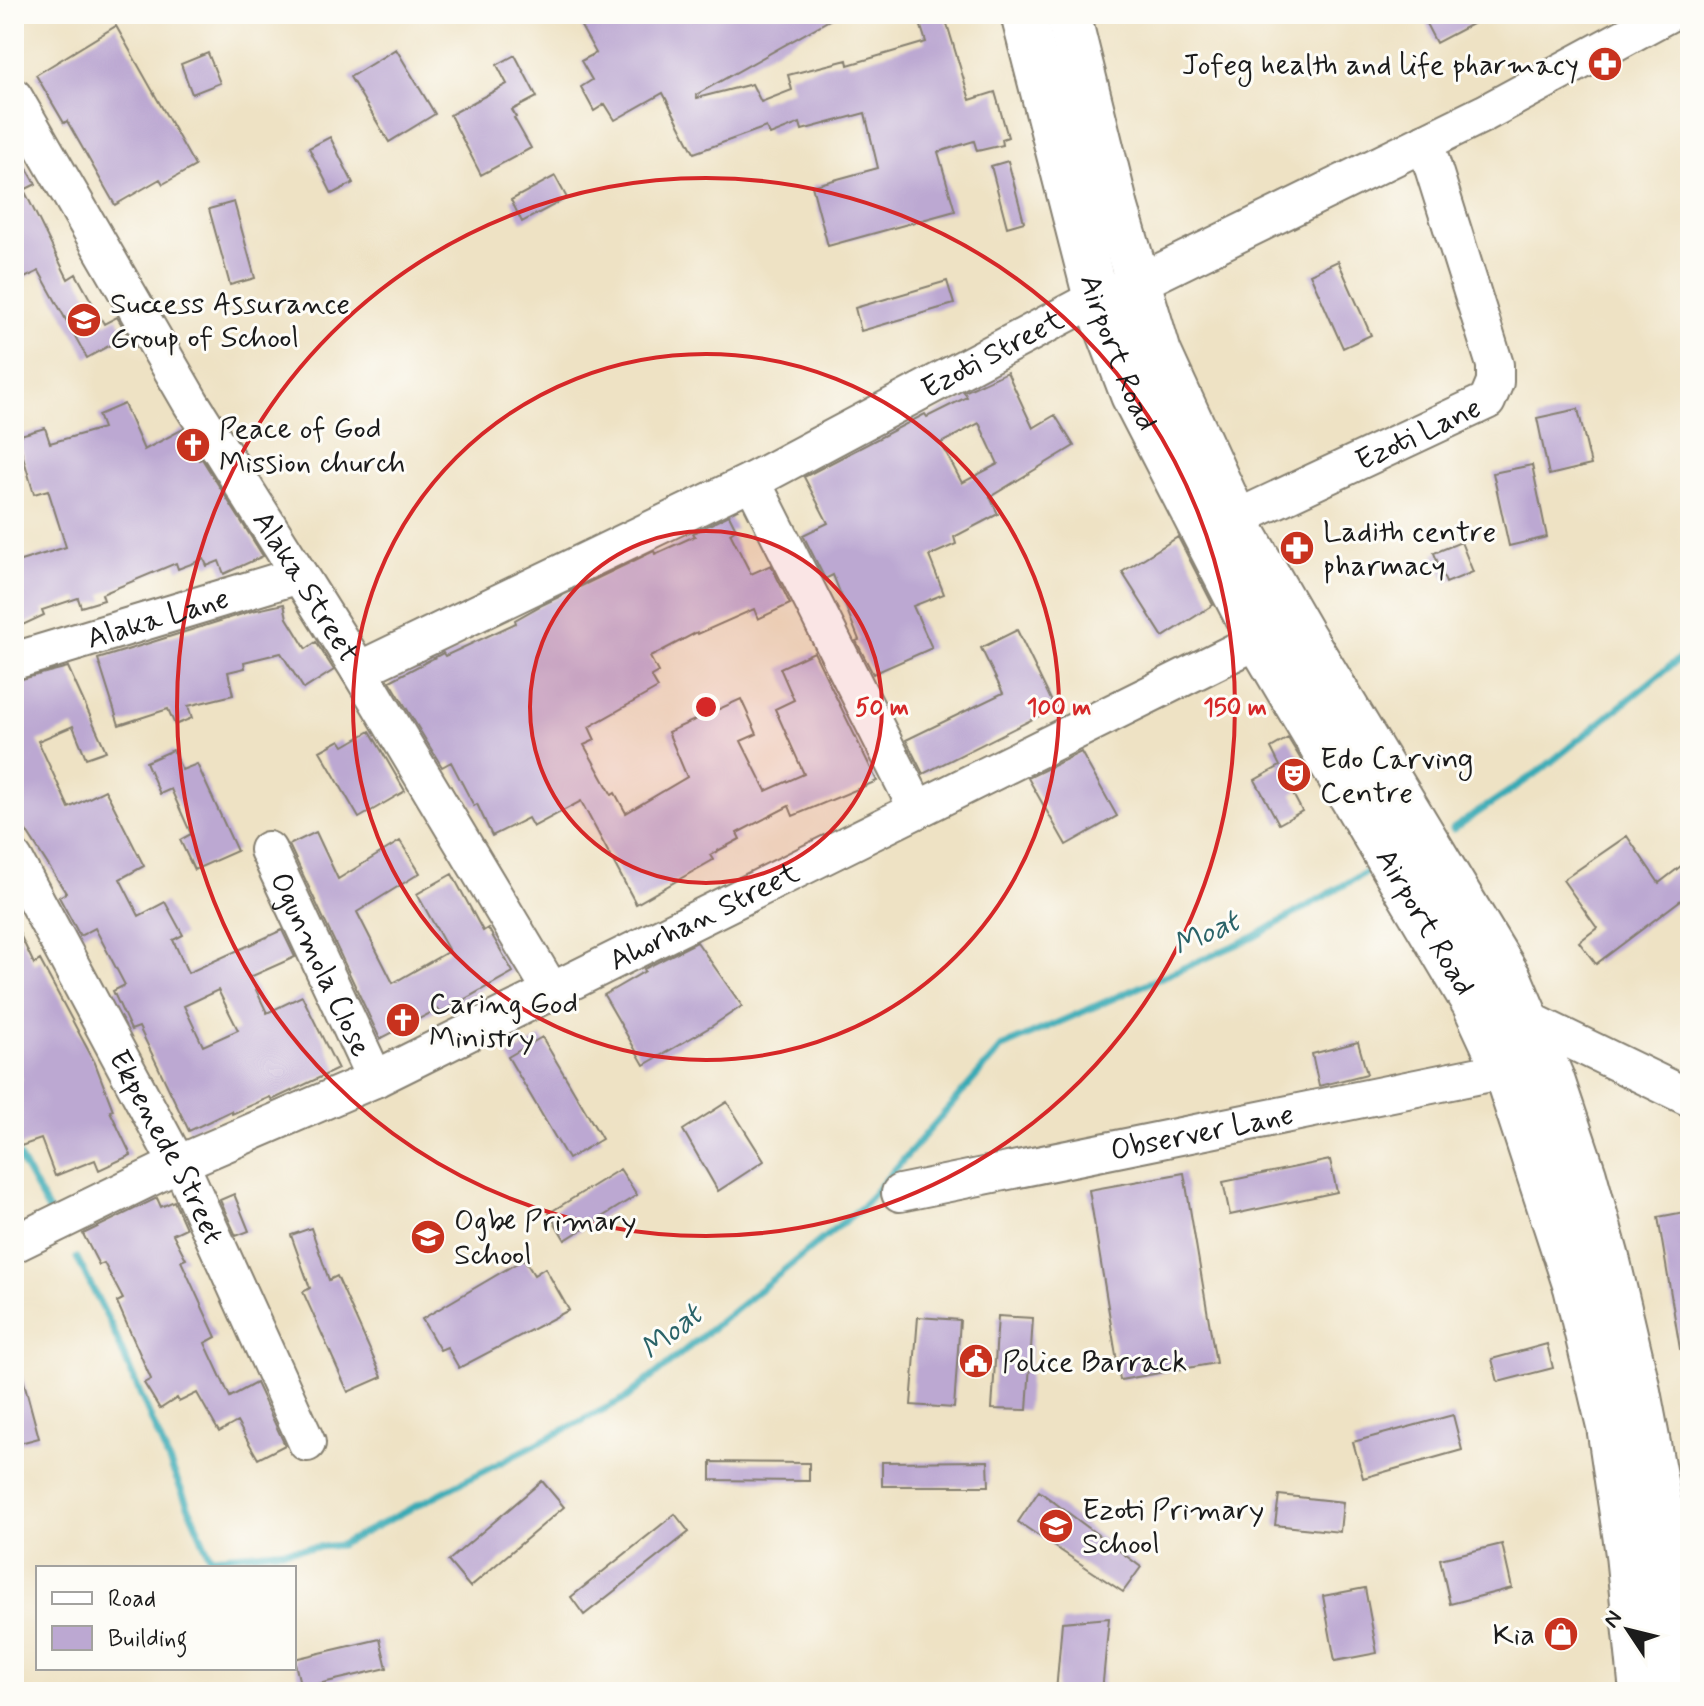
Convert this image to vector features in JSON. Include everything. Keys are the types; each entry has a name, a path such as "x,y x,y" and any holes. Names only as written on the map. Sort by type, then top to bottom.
{"main road":[{"name":"Airport Road","path":"1023,14 1096,298 1133,395 1259,640 1474,1003 1506,1025 1551,1077 1584,1175 1636,1381 1668,1549 1682,1692"},
{"name":"Airport Road","path":"1068,14 1116,208 1159,353 1235,519 1510,980 1505,1070 1576,1287 1609,1426 1628,1554 1642,1692"}],"street":[{"name":"Ezoti Street","path":"359,670 752,481 1096,298 1138,283 1485,113 1668,14"},
{"name":"Alaka Street","path":"14,97 191,403 359,670 552,992"},
{"name":"Ezoti Lane","path":"1235,519 1487,401 1495,382 1495,365 1425,142"},
{"path":"752,481 917,809"},
{"name":"Alaka Lane","path":"14,661 299,575"},
{"name":"Ahorhan Street","path":"14,1244 180,1163 375,1079 1259,640"},
{"name":"Ogunmola Close","path":"268,850 375,1079"},
{"name":"Ekpenede Street","path":"14,859 170,1150 180,1163 307,1443"},
{"path":"1506,1025 1690,1098"},
{"name":"Observer Lane","path":"900,1193 1505,1070"}],"building":[{"path":"574,14 840,14 696,95 697,98 752,84 761,102 792,90 788,75 847,60 848,65 926,42 917,14 944,14 970,100 995,92 1008,137 1002,139 1003,145 977,151 974,141 938,152 955,211 828,246 812,186 878,168 865,113 802,130 800,123 770,135 766,127 694,153 663,93 615,120 605,104 594,111 581,87 592,80 581,61 596,53"},
{"path":"1421,14 1491,14 1436,43"},
{"path":"116,26 195,166 163,184 160,179 115,205 67,121 64,123 36,75"},
{"path":"396,49 435,114 389,142 350,77"},
{"path":"208,53 220,83 192,94 181,64"},
{"path":"515,55 537,97 512,110 531,148 481,175 450,115 507,84 497,65"},
{"path":"330,137 353,183 332,194 309,148"},
{"path":"14,146 36,184 24,190 68,279 76,274 104,324 117,317 128,335 87,358 39,271 14,283"},
{"path":"1008,161 1024,222 1007,227 991,166"},
{"path":"555,176 567,198 522,222 511,200"},
{"path":"234,202 255,278 230,285 209,209"},
{"path":"1338,261 1371,335 1343,348 1310,274"},
{"path":"947,281 954,304 861,331 855,308"},
{"path":"1007,372 1033,428 1055,415 1074,446 990,497 998,514 954,537 956,544 929,556 944,594 913,606 932,648 873,674 856,641 859,640 833,575 825,579 803,535 828,523 804,477 925,414 927,417 967,397 964,392","holes":["979,423 998,464 962,483 941,443"]},
{"path":"124,404 144,450 183,429 199,460 202,459 263,556 224,574 219,561 207,566 204,559 178,569 176,563 102,594 104,600 81,607 78,598 42,610 44,615 14,629 14,563 66,547 48,490 34,494 17,436 45,428 50,443 103,428 98,415"},
{"path":"1578,409 1591,465 1549,475 1537,418"},
{"path":"1532,465 1547,537 1509,546 1493,473"},
{"path":"729,515 736,529 730,533 751,574 771,565 790,604 758,619 754,609 697,632 650,657 658,672 651,676 658,688 589,727 595,740 584,745 612,795 615,793 626,813 687,777 668,732 741,699 757,734 741,741 766,791 804,774 775,709 794,700 780,668 814,652 877,781 793,816 789,806 737,833 740,839 710,855 713,860 636,904 581,801 533,827 528,818 492,836 451,762 442,767 390,681 443,653 445,656 516,623 515,620 540,606 654,551 655,554 695,536 693,533"},
{"path":"1178,537 1213,605 1163,637 1122,572"},
{"path":"1461,542 1473,572 1446,583 1434,553"},
{"path":"284,604 287,618 306,649 316,642 334,670 304,689 281,653 244,662 245,668 228,672 233,695 188,706 192,718 175,725 168,709 119,725 98,659"},
{"path":"1017,630 1055,708 923,774 906,740 1003,693 981,648"},
{"path":"68,667 106,751 86,758 73,726 38,741 69,808 105,790 144,866 120,879 139,916 165,902 183,935 173,940 188,973 282,930 295,957 250,977 267,1013 302,996 338,1069 272,1100 270,1097 232,1114 231,1111 189,1131 139,1027 131,1030 113,991 125,985 95,928 80,936 59,897 66,893 25,829 14,805 14,681","holes":["218,990 238,1030 203,1046 184,1006"]},
{"path":"370,731 405,791 359,818 320,751 340,740 344,746"},
{"name":"Edo Carving Centre","path":"1288,738 1311,776 1300,782 1303,788 1293,794 1302,811 1279,824 1255,780 1280,766 1271,748"},
{"path":"173,750 182,770 197,764 237,851 194,870 180,840 191,834 171,789 160,794 146,762"},
{"path":"1081,752 1117,816 1066,845 1028,778"},
{"path":"316,832 338,879 400,841 420,873 357,912 393,983 449,951 417,894 452,874 483,931 488,928 513,972 440,1013 438,1009 380,1039 289,845"},
{"path":"1627,836 1659,883 1690,859 1690,893 1596,964 1579,942 1597,928 1563,880"},
{"path":"14,922 34,964 40,960 95,1063 113,1110 110,1111 131,1155 99,1170 95,1160 55,1176 41,1139 21,1146 14,1126 14,1083 22,1080 14,1065"},
{"path":"697,942 742,1006 644,1065 604,995 644,969"},
{"path":"542,1037 602,1139 568,1159 508,1057"},
{"path":"1358,1042 1367,1074 1319,1086 1312,1054"},
{"path":"727,1102 764,1161 718,1191 683,1130"},
{"path":"1330,1160 1337,1192 1230,1215 1223,1182"},
{"path":"620,1169 637,1195 565,1240 549,1213"},
{"path":"1184,1173 1216,1363 1120,1380 1089,1190"},
{"path":"234,1194 249,1231 236,1236 220,1200"},
{"path":"157,1198 161,1207 174,1201 186,1228 173,1234 186,1259 181,1261 216,1337 205,1343 230,1397 256,1383 285,1445 258,1459 237,1422 219,1432 197,1393 179,1402 177,1398 160,1409 144,1383 151,1379 117,1302 123,1299 104,1263 99,1265 83,1234"},
{"path":"1690,1211 1690,1349 1680,1349 1658,1217"},
{"path":"311,1228 329,1280 337,1276 382,1377 348,1392 303,1292 310,1288 291,1235"},
{"path":"524,1259 534,1275 545,1268 569,1310 459,1368 447,1347 440,1350 422,1319"},
{"path":"998,1316 1033,1318 1027,1410 992,1409"},
{"path":"918,1317 960,1320 954,1408 911,1405"},
{"path":"1547,1344 1553,1368 1498,1382 1492,1359"},
{"path":"20,1367 39,1438 20,1443 14,1422 14,1368"},
{"path":"1453,1415 1462,1450 1363,1478 1353,1442"},
{"path":"988,1461 989,1486 882,1486 882,1462"},
{"path":"711,1462 809,1463 809,1481 711,1480"},
{"path":"542,1481 564,1507 470,1587 448,1561"},
{"path":"1039,1491 1141,1567 1123,1592 1018,1522"},
{"path":"1279,1495 1343,1502 1340,1532 1275,1525"},
{"path":"675,1514 689,1532 584,1615 571,1597"},
{"path":"1502,1544 1512,1588 1450,1604 1440,1559"},
{"path":"1365,1588 1377,1653 1335,1661 1323,1596"},
{"path":"1109,1618 1102,1692 1056,1692 1062,1622"},
{"path":"380,1639 387,1668 301,1688 296,1659"}],"waterway":[{"name":"Moat","path":"1453,829 1541,770 1690,650"},
{"name":"Moat","path":"77,1258 110,1323 210,1557 340,1545 626,1398 862,1207 1002,1047 1254,937 1375,867"},
{"name":"Moat","path":"14,1148 50,1213"}],"place":[{"name":"Jofeg health and life pharmacy","path":"1605,64"},
{"name":"Success Assurance Group of School","path":"84,320"},
{"name":"Peace of God Mission church","path":"193,445"},
{"name":"Ladith centre pharmacy","path":"1297,548"},
{"name":"Edo Carving Centre","path":"1294,775"},
{"name":"Caring God Ministry","path":"403,1020"},
{"name":"Ogbe Primary School","path":"428,1237"},
{"name":"Police Barrack","path":"976,1361"},
{"name":"Ezoti Primary School","path":"1056,1526"},
{"name":"Kia","path":"1561,1634"}]}
